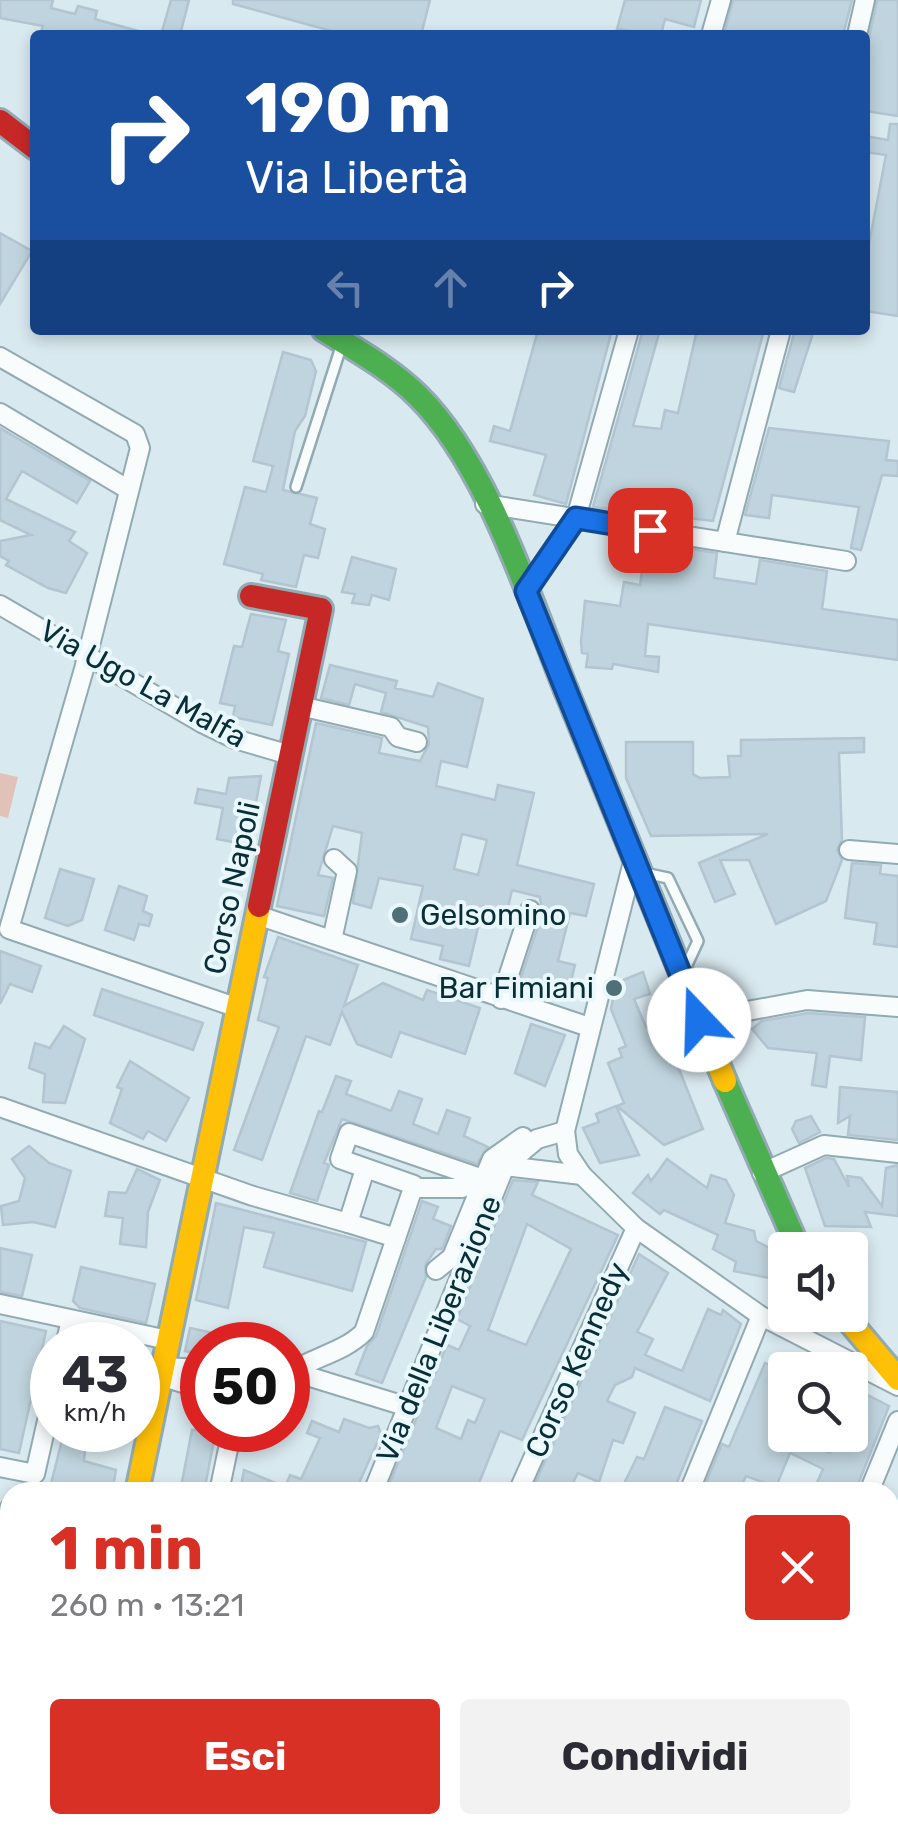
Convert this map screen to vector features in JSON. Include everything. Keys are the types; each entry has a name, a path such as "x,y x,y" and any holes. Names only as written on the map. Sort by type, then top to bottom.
{"main road":[{"path":"0,121 30,144"},
{"path":"333,336 421,399 446,429 485,504 526,591 635,867 790,1232"},
{"name":"Corso Napoli","path":"139,1482 320,608 252,596"},
{"path":"858,1332 898,1383"}],"street":[{"path":"713,30 721,0"},
{"path":"858,30 865,0"},
{"path":"526,591 576,518 628,335"},
{"path":"725,542 780,335"},
{"path":"0,357 135,434 140,448 10,928 238,1008"},
{"path":"0,413 128,490"},
{"path":"485,504 846,561"},
{"name":"Via Ugo La Malfa","path":"0,605 202,723 235,739 290,755"},
{"path":"300,706 392,727 398,737 417,742"},
{"path":"849,850 898,854"},
{"path":"332,940 347,871 334,859"},
{"path":"635,867 588,1027 565,1130 568,1154 582,1175 636,1228 760,1316 898,1383"},
{"path":"501,1000 530,910"},
{"path":"257,916 588,1027"},
{"path":"699,1020 806,1000 898,1006"},
{"path":"0,1107 202,1179 396,1238"},
{"name":"Via della Liberazione","path":"377,1482 505,1166 537,1139 565,1130"},
{"name":"Via della Liberazione","path":"350,1133 483,1179 462,1188 404,1183 340,1159 350,1133"},
{"name":"Via della Liberazione","path":"436,1270 452,1257 492,1159 526,1134 537,1139"},
{"path":"762,1173 824,1145 898,1153"},
{"name":"Via della Liberazione","path":"505,1166 582,1175"},
{"path":"348,1223 365,1169"},
{"path":"310,1360 353,1343 364,1332 396,1238 404,1183"},
{"name":"Corso Kennedy","path":"522,1482 636,1228"},
{"path":"0,1304 168,1340"},
{"path":"693,1482 760,1316"},
{"path":"161,1372 180,1371"},
{"path":"161,1372 180,1380"},
{"path":"310,1377 408,1407"},
{"path":"874,1482 898,1421"},
{"path":"9,1469 35,1474 40,1452"},
{"path":"221,1482 227,1452"}],"lane":[{"path":"296,487 333,336"},
{"path":"404,1183 405,1152"}],"shaded area":[{"path":"0,773 18,777 8,818 0,816"}],"building":[{"path":"0,0 53,0 51,8 75,14 78,6 97,11 95,19 134,30 42,30 43,26 0,18"},
{"path":"171,0 189,0 181,30 162,30"},
{"path":"233,0 430,0 422,30 328,30 233,4"},
{"path":"625,0 701,0 694,27 665,19 662,30 617,29"},
{"path":"733,0 852,0 844,30 725,30"},
{"path":"877,0 898,0 898,116 870,112 870,33"},
{"path":"890,124 898,124 898,316 870,312 870,239 886,155 870,153 870,137 888,140"},
{"path":"0,233 30,250 30,254 0,304"},
{"path":"537,335 611,335 566,504 534,495 546,455 490,441 494,426 510,431"},
{"path":"642,335 659,335 633,426 661,429 665,410 678,413 696,335 763,335 713,521 593,507"},
{"path":"794,335 812,335 794,392 779,388"},
{"path":"283,352 311,360 316,371 305,416 295,431 283,490 317,498 310,524 325,529 318,558 304,555 296,587 261,580 263,574 224,564 245,487 266,492 273,466 253,461"},
{"path":"0,428 90,481 77,503 22,471 6,499 75,532 69,541 87,553 66,593 48,588 6,565 9,561 0,556 0,541 31,535 0,520"},
{"path":"769,428 889,441 886,460 898,461 898,476 882,475 861,550 851,548 859,507 772,495 769,518 745,515"},
{"path":"646,542 717,553 714,578 756,584 760,560 827,571 822,609 898,620 898,660 648,624 645,656 659,657 658,672 613,664 612,669 586,667 588,654 582,653 581,642 585,601 620,606 624,582 640,585"},
{"path":"352,557 396,569 389,600 372,595 369,605 352,603 355,594 342,592"},
{"path":"251,614 286,620 278,651 289,654 272,725 233,717 235,706 220,703 234,646 242,647"},
{"path":"330,665 397,681 395,688 433,697 438,683 483,699 467,767 441,761 436,786 495,800 498,785 534,793 517,865 594,884 586,916 570,913 558,961 575,965 567,997 518,986 542,914 540,897 512,890 507,912 483,906 469,966 440,959 443,946 411,939 423,886 379,878 371,908 353,903 362,833 333,826 318,875 333,878 324,916 277,906 316,723 382,738 379,753 420,761 429,744 428,727 381,712 386,693 355,684 349,705 321,698","holes":["462,834 487,840 478,875 454,869"]},
{"path":"864,738 864,752 839,753 842,840 837,850 842,860 826,901 776,924 749,860 720,860 735,894 715,902 699,863 768,834 651,836 626,778 626,742 693,742 693,774 700,778 730,777 728,756 741,756 741,740"},
{"path":"261,776 248,845 217,839 223,808 195,803 198,789 226,794 229,778"},
{"path":"852,863 881,865 880,874 898,876 898,947 874,944 877,923 845,918"},
{"path":"60,869 94,879 82,920 68,926 45,918"},
{"path":"119,886 147,896 143,911 152,915 149,926 139,924 134,940 105,930"},
{"path":"278,937 358,965 344,1006 383,983 423,1000 427,990 480,1008 465,1054 400,1032 391,1057 357,1044 342,1012 330,1045 306,1036 262,1160 234,1150 279,1027 258,1020 268,978 264,977"},
{"path":"0,951 41,966 32,992 10,984 0,1004"},
{"path":"643,972 650,994 634,999 646,1027 652,1025 665,1057 673,1054 703,1129 664,1145 617,1106 624,1103 608,1063 622,1057 619,1049 626,1046 611,1009 616,983"},
{"path":"102,989 203,1023 193,1050 94,1015"},
{"path":"808,1013 865,1017 861,1060 830,1056 826,1087 812,1085 817,1053 768,1048 752,1029 762,1021"},
{"path":"531,1024 565,1035 545,1086 515,1073"},
{"path":"64,1026 85,1039 65,1103 43,1102 45,1074 29,1068 35,1043 50,1048"},
{"path":"130,1061 189,1098 166,1141 148,1131 143,1139 110,1123 122,1089 117,1087"},
{"path":"336,1076 351,1081 346,1094 391,1111 399,1091 422,1099 413,1124 438,1134 447,1110 470,1118 464,1136 488,1147 477,1164 342,1119 324,1163 329,1165 317,1201 290,1193 319,1111 322,1112"},
{"path":"840,1087 898,1092 898,1140 848,1135 850,1116 838,1123"},
{"path":"616,1106 639,1155 600,1163 583,1128 599,1122 596,1114"},
{"path":"811,1116 820,1132 799,1143 792,1129 796,1121"},
{"path":"29,1146 49,1163 71,1171 55,1227 33,1222 3,1225 1,1206 19,1201 25,1178 12,1159"},
{"path":"826,1158 834,1159 849,1187 847,1176 861,1178 882,1206 886,1168 898,1165 898,1216 865,1212 871,1227 825,1226 805,1168"},
{"path":"667,1159 707,1188 711,1175 726,1180 734,1195 725,1223 754,1231 756,1241 768,1247 768,1278 734,1271 736,1262 713,1249 718,1235 664,1210 660,1214 633,1193 648,1175 651,1181"},
{"path":"137,1169 160,1180 148,1212 146,1247 120,1244 123,1218 105,1216 109,1192 126,1193"},
{"path":"513,1180 538,1182 532,1195 618,1235 522,1440 500,1431 479,1482 390,1482 447,1345 459,1350 470,1326 457,1319","holes":["527,1224 571,1249 526,1345 488,1330","452,1386 485,1399 475,1423 468,1420 461,1439 436,1428"]},
{"path":"422,1201 438,1207 433,1219 451,1226 442,1249 436,1249 425,1265 426,1277 382,1383 356,1374 367,1346 376,1336"},
{"path":"216,1203 366,1242 352,1291 264,1267 274,1233 244,1227 228,1308 196,1300"},
{"path":"0,1248 32,1255 22,1296 0,1292"},
{"path":"639,1254 668,1273 637,1332 653,1339 645,1355 682,1371 708,1309 721,1315 723,1310 741,1324 710,1401 635,1368 632,1377 615,1385 607,1401 635,1413 623,1443 613,1440 599,1482 578,1473 573,1482 536,1482"},
{"path":"81,1267 155,1284 146,1322 80,1308 73,1301"},
{"path":"0,1321 30,1328 30,1403 19,1453 0,1449"},
{"path":"765,1363 768,1452 868,1452 868,1395 889,1406 859,1482 817,1482 823,1469 790,1453 778,1482 746,1476 743,1482 706,1482 722,1444 729,1447"},
{"path":"665,1407 702,1421 677,1482 625,1482 637,1457 644,1459"},
{"path":"344,1419 369,1428 378,1426 381,1434 359,1482 287,1482 290,1475 301,1479 320,1438 310,1434 312,1421 339,1432"},
{"path":"59,1452 85,1452 84,1461 116,1470 114,1482 52,1482"},
{"path":"188,1452 212,1452 206,1482 182,1482"},
{"path":"244,1470 273,1482 242,1482"}],"traffic: fast":[{"path":"332,335 396,377 443,424 486,495 566,690"},
{"path":"725,1081 791,1232"}],"traffic: slow":[{"path":"566,690 725,1081"},
{"path":"139,1482 259,906"},
{"path":"858,1332 898,1379"}],"traffic: jam":[{"path":"0,121 30,144"},
{"path":"251,596 321,609 259,906"}],"place":[{"name":"Gelsomino","path":"400,915"},
{"name":"Bar Fimiani","path":"614,988"}],"route":[{"path":"650,530 576,518 526,591 699,1020"}]}
